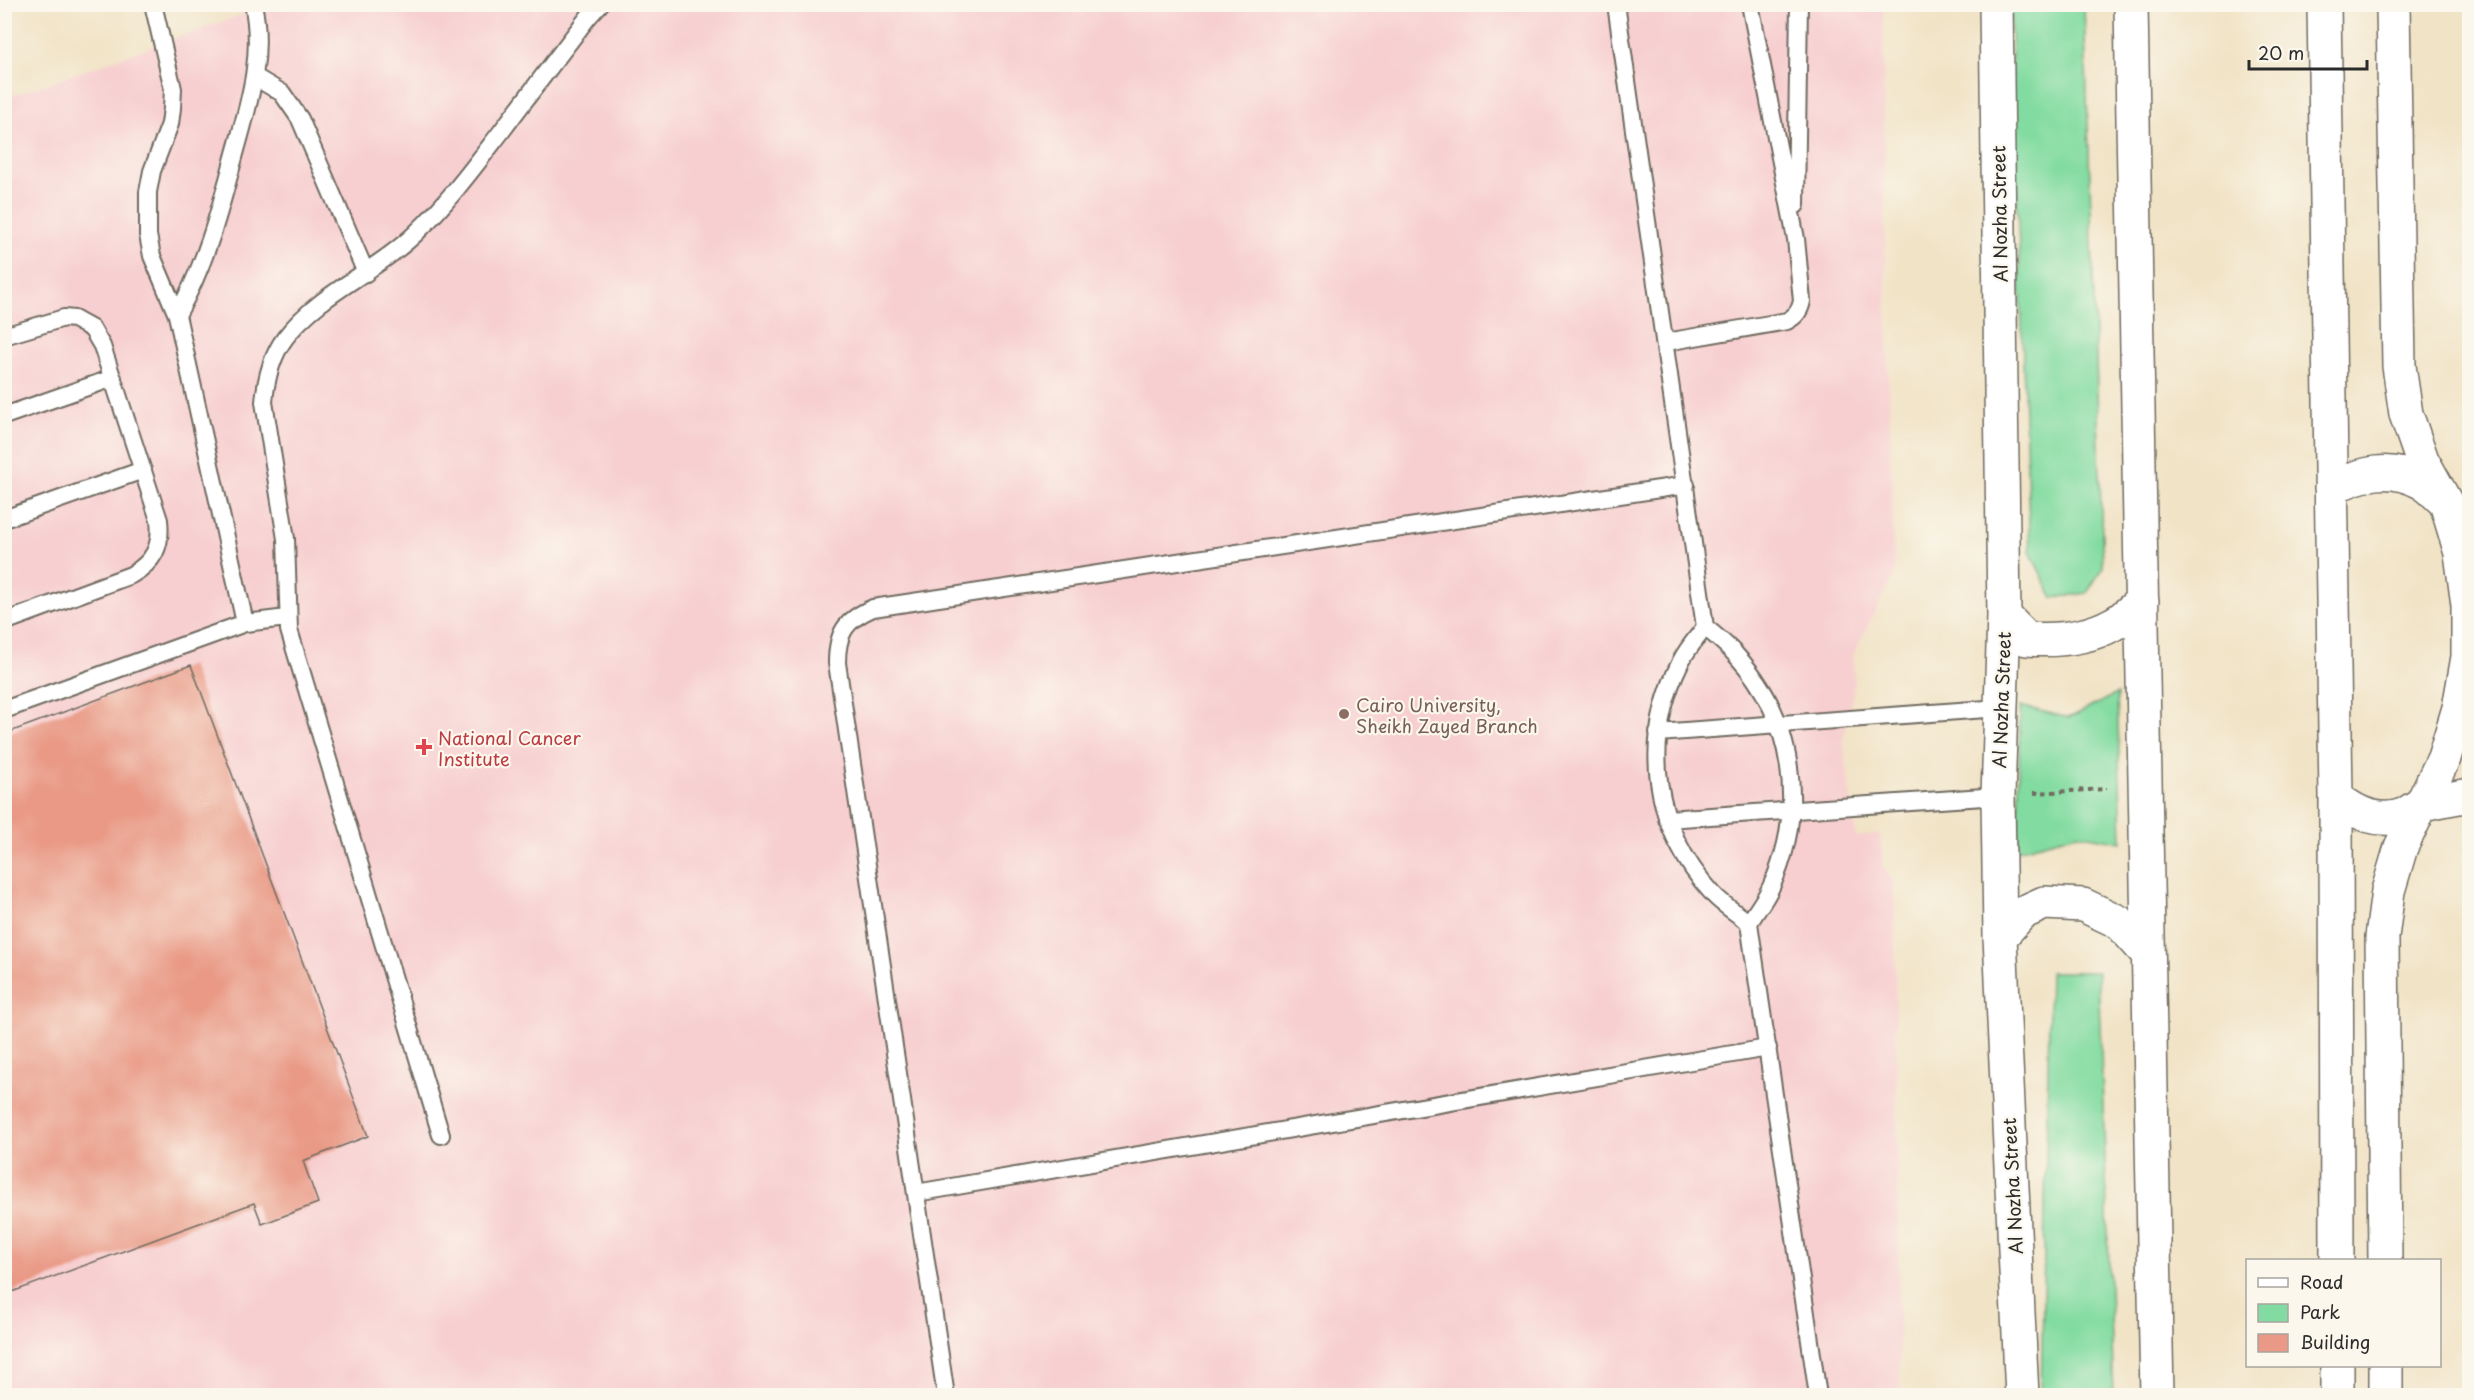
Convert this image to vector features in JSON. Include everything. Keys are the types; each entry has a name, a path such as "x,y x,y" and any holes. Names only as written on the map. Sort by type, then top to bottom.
{"main road":[{"name":"Al Nozha Street","path":"1996,4 2004,616 1998,796 2000,937 2022,1395"},
{"path":"2131,4 2146,952 2157,1395"},
{"path":"2324,4 2336,797 2337,1259"},
{"path":"2385,1259 2382,937 2388,891 2401,847 2444,758 2459,708 2468,657 2467,594 2458,513 2422,460 2406,414 2399,366 2392,4"},
{"path":"2331,488 2360,474 2391,472 2422,482 2458,513"},
{"path":"2004,616 2027,639 2080,637 2114,624 2142,601"},
{"path":"2336,797 2350,809 2367,816 2386,818 2404,814 2421,805 2469,795"},
{"path":"2000,937 2022,913 2044,903 2084,905 2119,922 2146,952"},
{"path":"2337,1367 2337,1395"},
{"path":"2386,1367 2386,1395"}],"lane":[{"path":"153,4 173,89 170,124 152,171 148,192 148,235 152,256 177,315 245,623"},
{"path":"177,315 204,263 214,235 255,77 257,24 253,4"},
{"path":"441,1135 289,630 287,618 288,558 264,402 266,380 273,359 284,339 298,322 412,237 453,195 600,4"},
{"path":"1617,4 1705,627 1736,654 1760,687 1779,723 1787,752 1791,781 1791,811 1785,850 1774,879 1749,922 1818,1395"},
{"path":"1666,342 1778,324 1794,317 1802,301 1796,239 1750,4"},
{"path":"1796,239 1800,4"},
{"path":"255,77 282,93 300,118 366,273"},
{"path":"4,336 54,320 74,319 92,329 98,337 113,378 159,520 161,534 159,547 143,569 4,622"},
{"path":"4,416 113,378"},
{"path":"4,519 143,470"},
{"path":"946,1395 837,663 837,645 844,628 856,615 873,608 1686,485"},
{"path":"4,710 245,623 287,618"},
{"path":"1705,627 1682,658 1666,695 1658,733 1659,791 1667,819 1686,860 1714,895 1749,922"},
{"path":"1658,733 2000,708"},
{"path":"1667,819 1998,796"},
{"path":"916,1193 1768,1047"}],"path":[{"path":"1998,796 2144,786"}],"shaded area":[{"path":"272,4 1883,5 1885,250 1894,574 1853,655 1854,688 1843,740 1856,837 1880,833 1883,868 1894,881 1900,1395 5,1395 4,99"}],"green space":[{"path":"2010,5 2084,5 2103,567 2087,593 2053,598 2030,552"},
{"path":"2117,694 2122,842 2077,834 2018,850 2020,706 2069,718"},
{"path":"2050,972 2098,972 2114,1395 2041,1395"}],"building":[{"path":"191,665 368,1136 303,1161 318,1203 262,1224 254,1203 4,1295 4,734"}],"place":[{"name":"Cairo University, Sheikh Zayed Branch","path":"1344,714"},
{"name":"National Cancer Institute","path":"424,747"}]}
